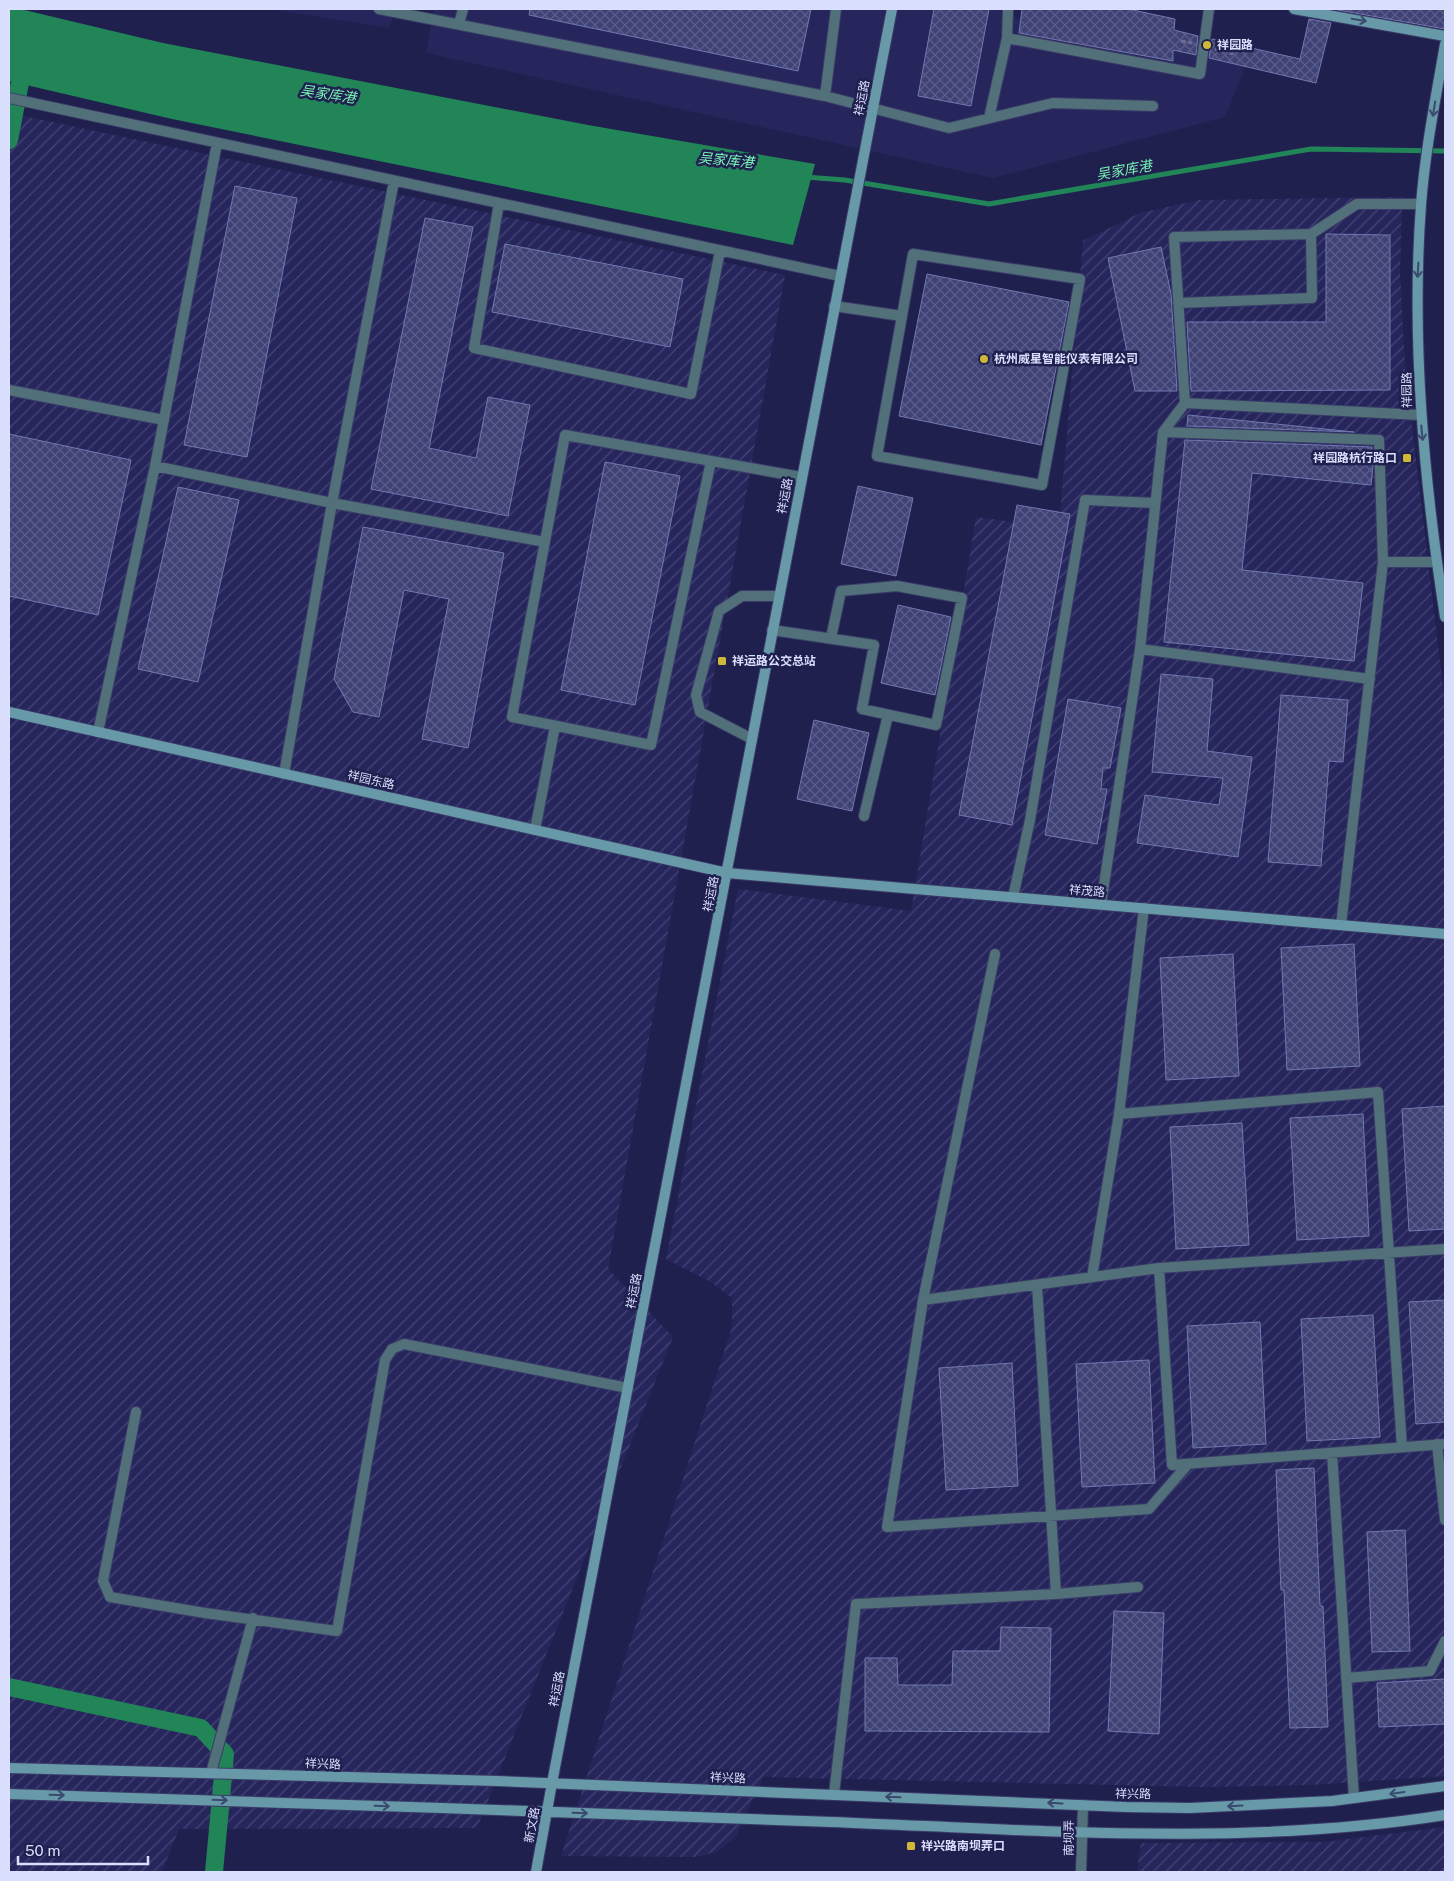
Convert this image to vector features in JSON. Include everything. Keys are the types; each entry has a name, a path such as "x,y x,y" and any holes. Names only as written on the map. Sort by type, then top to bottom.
{"street":[{"path":"383,9 420,13 459,24 826,96 949,128 1053,104 1153,106"},
{"path":"459,24 463,9"},
{"path":"826,96 836,9"},
{"name":"祥运路","path":"552,1783 892,9"},
{"path":"989,118 1008,38 1008,9"},
{"path":"1008,38 1200,74 1209,9"},
{"path":"1294,9 1445,36"},
{"name":"祥园路","path":"1445,44 1421,204 1418,280 1420,415 1445,617"},
{"path":"9,98 840,276"},
{"path":"98,732 155,466 217,143"},
{"path":"284,774 332,503 394,181"},
{"path":"499,203 474,348 691,394 720,251"},
{"path":"1100,904 1140,649 1163,432 1186,403 1174,237 1311,234 1357,204 1421,204"},
{"path":"1178,303 1312,298 1311,234"},
{"path":"912,254 1080,279 1042,484 877,456 902,316 912,254"},
{"path":"834,306 902,316"},
{"path":"9,390 164,420"},
{"path":"1186,403 1420,415"},
{"path":"1163,432 1379,440 1383,562 1342,925"},
{"path":"711,461 651,745 512,717 565,435 801,477"},
{"path":"155,466 332,503 545,542"},
{"path":"1013,897 1030,820 1085,500 1155,502"},
{"path":"1383,562 1437,562"},
{"path":"772,630 874,645 862,709 936,725 962,598 897,586 841,591 831,638"},
{"path":"752,739 700,712 696,695 719,611 742,596 778,596"},
{"path":"1140,649 1370,679"},
{"name":"祥园东路","path":"9,712 727,873"},
{"path":"864,816 888,714"},
{"path":"536,830 555,726"},
{"name":"祥茂路","path":"727,873 1445,934"},
{"path":"1092,1277 1119,1114 1144,908"},
{"path":"995,954 922,1300 886,1527 1149,1509 1188,1464"},
{"path":"1119,1114 1378,1092 1402,1447"},
{"path":"922,1300 1159,1268 1445,1249"},
{"path":"1159,1268 1172,1465 1441,1444 1445,1520"},
{"path":"1037,1285 1056,1594"},
{"path":"136,1412 103,1581 110,1597 205,1614 253,1618 337,1631 386,1360 392,1349 404,1344 628,1388"},
{"path":"1332,1452 1354,1798"},
{"path":"834,1794 856,1604 1138,1588"},
{"path":"211,1773 253,1618"},
{"path":"1346,1678 1430,1671 1445,1641"},
{"name":"祥兴路","path":"9,1768 552,1783 1190,1808 1332,1801 1445,1786"},
{"name":"新文路","path":"536,1872 552,1783"},
{"path":"9,1794 1123,1833 1280,1830 1404,1822 1445,1815"},
{"name":"南坝弄","path":"1081,1872 1083,1805"}],"shaded area":[{"path":"269,9 395,9 389,28"},
{"path":"434,9 1002,9 1028,25 1249,57 1225,117 993,178 426,53"},
{"path":"9,113 785,275 608,1269 673,1337 477,1828 179,1829 162,1872 9,1872"},
{"path":"1402,197 1400,273 1405,367 1445,705 1445,1776 1310,1785 1204,1787 763,1777 736,1837 718,1851 697,1857 561,1856 732,1327 732,1298 711,1282 666,1259 738,889 911,911 976,517 1059,528 1083,241 1140,213 1199,200"},
{"path":"1445,1827 1445,1872 1137,1872 1141,1843 1324,1842"}],"water":[{"path":"9,9 20,9 163,43 588,125 815,164 793,245 172,119 9,81"}],"building":[{"path":"530,9 811,9 798,71 529,15"},
{"path":"934,9 989,9 971,106 918,96"},
{"path":"1022,9 1128,9 1175,19 1174,30 1198,36 1196,55 1173,50 1173,61 1019,33"},
{"path":"1332,9 1445,9 1445,29"},
{"path":"1309,19 1331,23 1316,83 1209,58 1212,39 1300,59"},
{"path":"235,186 297,198 247,457 184,445"},
{"path":"425,218 473,227 429,448 476,458 488,397 530,405 508,516 371,489"},
{"path":"1326,234 1390,235 1390,390 1191,391 1187,322 1326,322"},
{"path":"505,244 683,279 670,347 492,312"},
{"path":"1161,247 1171,294 1177,391 1135,391 1108,258"},
{"name":"杭州威星智能仪表有限公司","path":"927,274 1069,302 1041,445 899,416"},
{"path":"1188,415 1354,432 1187,426"},
{"path":"9,434 131,460 98,615 9,596"},
{"path":"1185,440 1372,447 1371,485 1252,473 1242,570 1363,583 1354,661 1164,642"},
{"path":"605,462 680,476 635,705 561,690"},
{"path":"858,486 913,498 896,576 841,564"},
{"path":"178,487 239,500 198,682 138,669"},
{"path":"1017,505 1070,514 1012,825 959,815"},
{"path":"363,527 504,553 468,748 422,739 449,599 404,590 379,717 353,712 334,679"},
{"path":"898,605 951,617 935,695 881,683"},
{"path":"1161,674 1213,679 1207,751 1252,757 1238,857 1137,843 1145,795 1219,805 1223,778 1152,772"},
{"path":"1281,695 1348,700 1343,762 1329,761 1321,866 1268,862"},
{"path":"1068,699 1121,708 1110,768 1103,768 1101,789 1107,789 1097,844 1045,835"},
{"path":"814,720 869,733 852,811 797,799"},
{"path":"1354,944 1360,1066 1287,1070 1281,948"},
{"path":"1233,954 1239,1076 1166,1080 1160,958"},
{"path":"1445,1106 1445,1229 1409,1231 1402,1109"},
{"path":"1363,1114 1369,1236 1297,1240 1290,1118"},
{"path":"1242,1123 1249,1245 1176,1249 1170,1127"},
{"path":"1445,1300 1445,1422 1416,1424 1409,1302"},
{"path":"1373,1315 1380,1437 1307,1441 1301,1319"},
{"path":"1260,1322 1266,1444 1193,1448 1187,1326"},
{"path":"1149,1360 1155,1483 1082,1487 1076,1364"},
{"path":"1012,1363 1018,1486 946,1490 939,1368"},
{"path":"1314,1468 1320,1606 1323,1606 1328,1727 1290,1728 1284,1590 1281,1590 1276,1470"},
{"path":"1405,1530 1410,1651 1372,1652 1367,1532"},
{"path":"1114,1611 1164,1613 1159,1734 1108,1731"},
{"path":"1001,1627 1051,1628 1049,1732 865,1731 865,1658 897,1658 898,1685 952,1685 953,1651 1000,1651"},
{"path":"1445,1679 1445,1724 1379,1727 1377,1683"}],"waterway":[{"path":"9,140 24,62"},
{"name":"吴家库港","path":"805,177 845,180 989,204 1311,149 1445,151"},
{"path":"9,1687 201,1728 225,1754 214,1872"}],"place":[{"name":"祥园路","path":"1207,45"},
{"name":"杭州威星智能仪表有限公司","path":"984,359"},
{"name":"祥园路杭行路口","path":"1407,458"},
{"name":"祥运路公交总站","path":"722,661"},
{"name":"祥兴路南坝弄口","path":"911,1846"}]}
